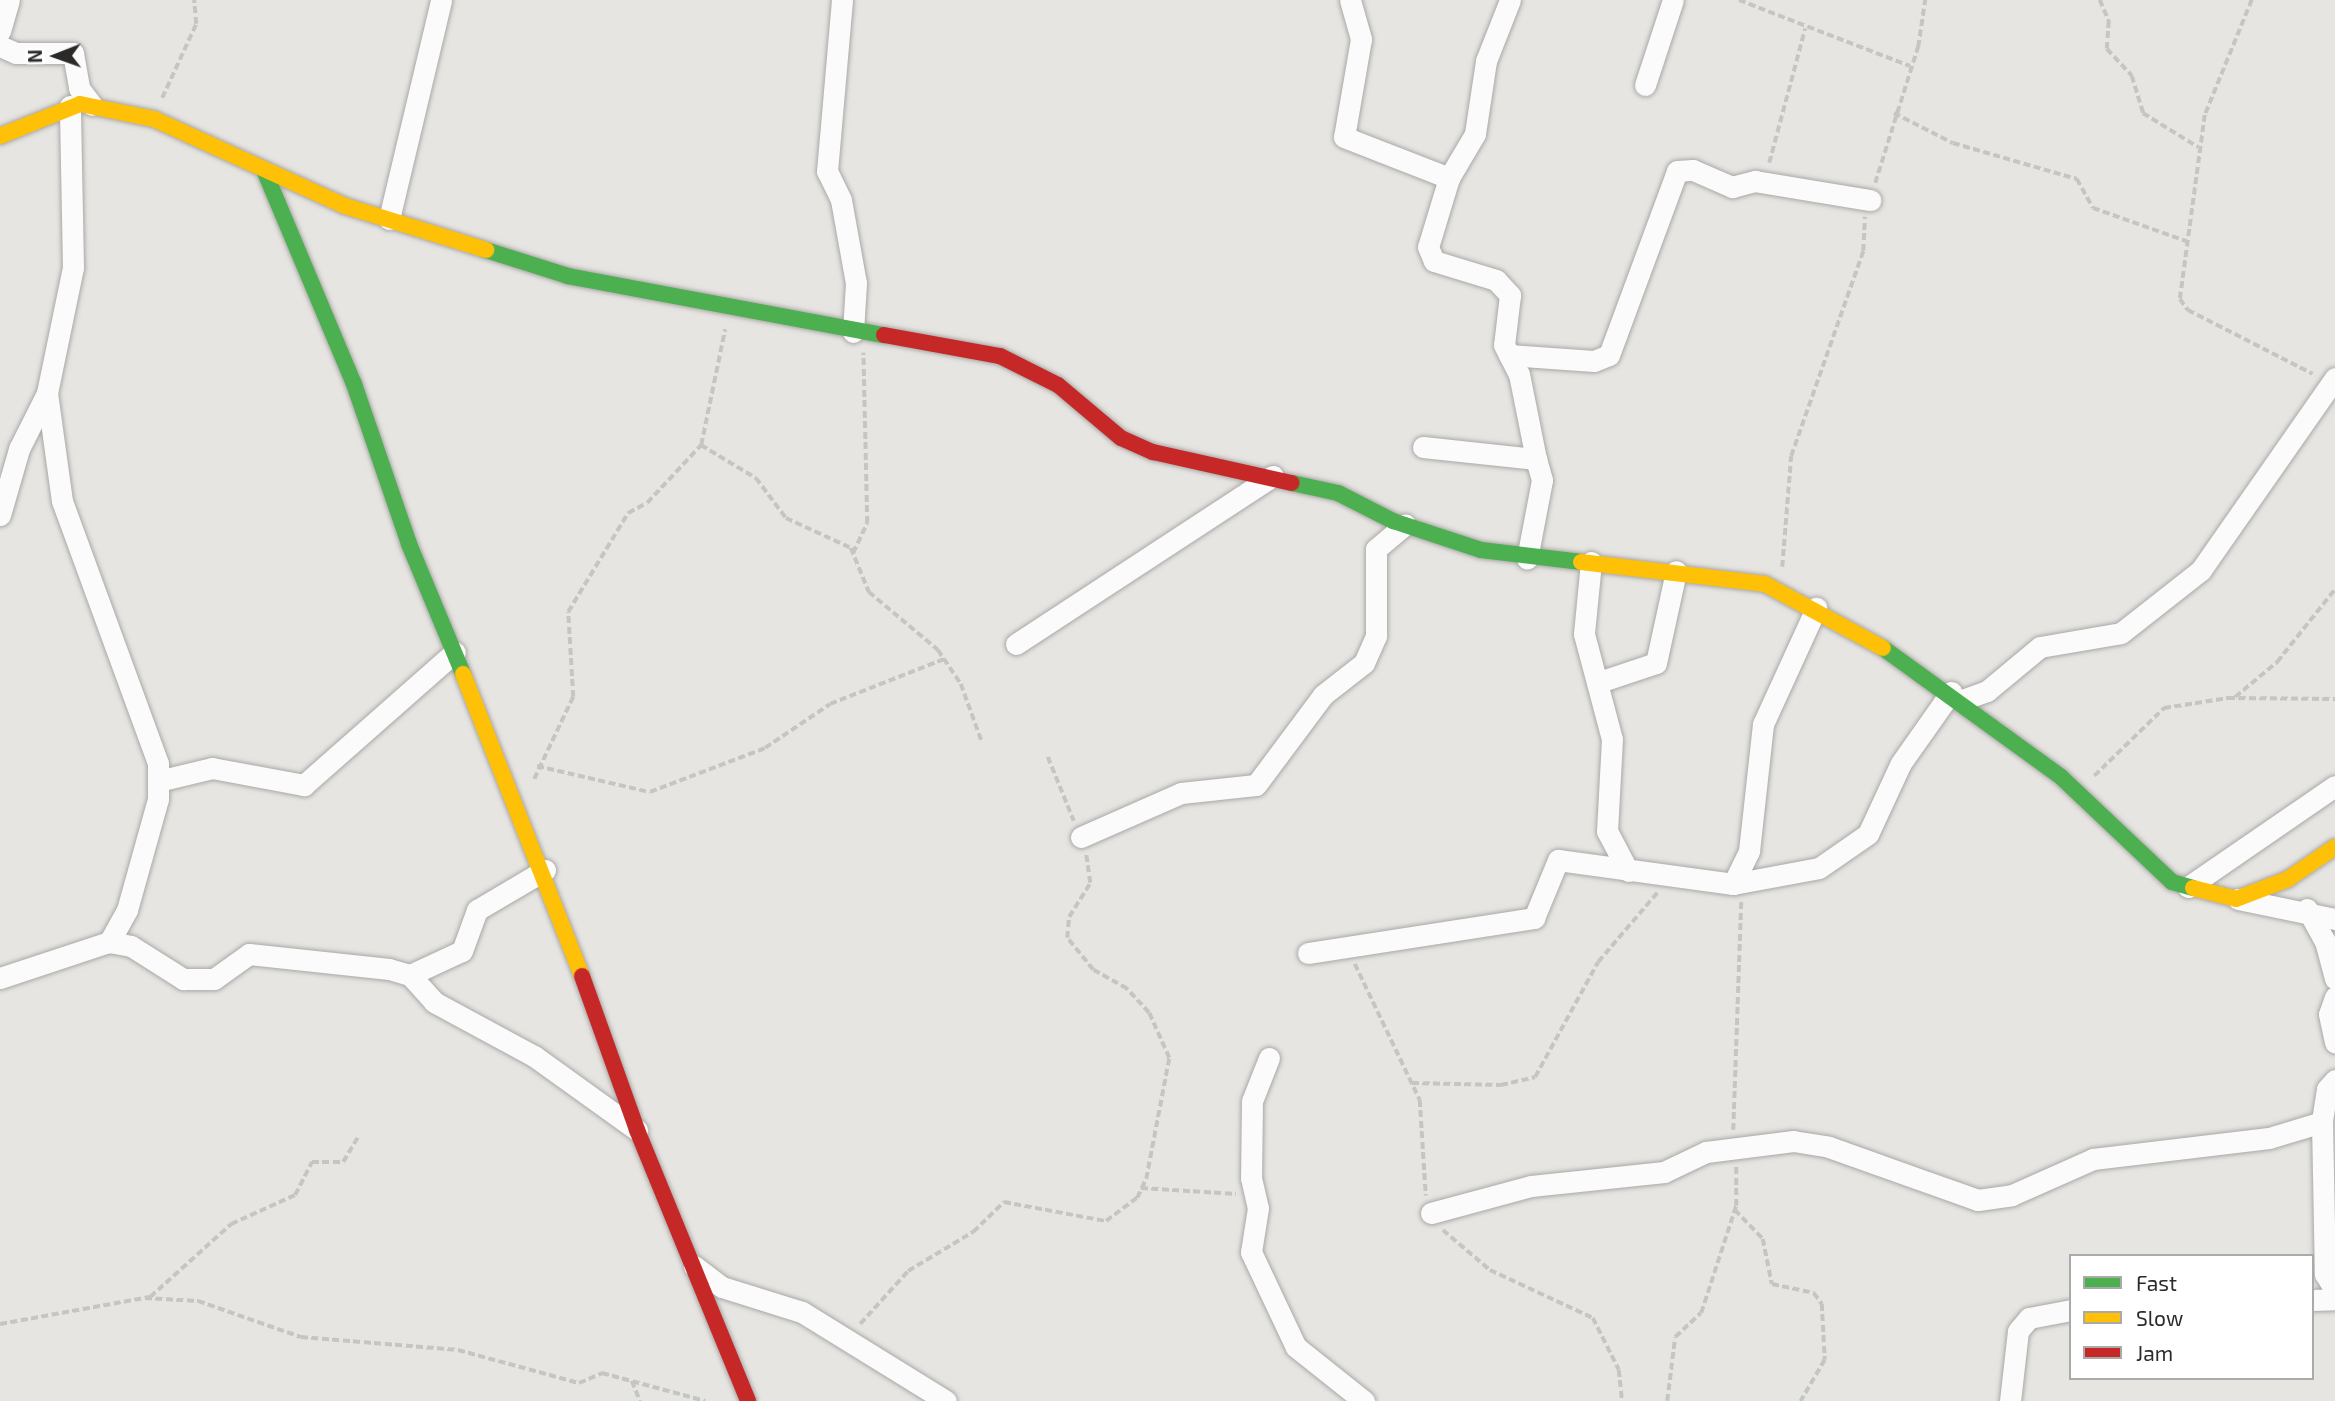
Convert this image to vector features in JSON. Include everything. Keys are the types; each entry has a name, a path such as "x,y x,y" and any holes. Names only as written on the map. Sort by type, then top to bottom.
{"street":[{"path":"0,31 9,0"},
{"path":"389,219 441,0"},
{"path":"842,0 827,171 841,200 856,283 858,333"},
{"path":"1350,0 1361,38 1344,137 1448,178"},
{"path":"1510,0 1486,61 1475,134 1448,178 1429,252 1434,261 1506,289 1512,306 1504,340 1542,480 1527,559"},
{"path":"1645,85 1673,0"},
{"path":"0,46 16,53 73,53 79,88 92,105"},
{"path":"0,136 70,106 92,105 154,119 264,170 389,219 604,286 1000,356 1058,385 1121,438 1153,452 1216,470 1273,476 1338,493 1405,525 1527,559 1591,562 1676,571 1781,590 1816,608 1956,696 2079,794 2172,882 2236,899 2334,915"},
{"path":"0,514 19,449 47,393 73,268 70,106"},
{"path":"264,170 455,652 545,870 637,1130 748,1401"},
{"path":"1508,355 1602,359 1632,301 1677,171 1693,170 1732,187 1755,181 1870,200"},
{"path":"1308,953 1534,918 1558,860 1628,872 1738,883 1775,881 1849,852 1868,834 1901,763 1956,696 1987,691 2040,648 2121,633 2202,570 2331,385"},
{"path":"47,393 62,501 158,763 158,781 127,910 109,942"},
{"path":"1423,447 1536,459"},
{"path":"1016,645 1273,476"},
{"path":"1081,837 1181,793 1256,785 1323,695 1364,663 1376,636 1376,549 1405,525"},
{"path":"1591,562 1584,634 1600,682 1612,739 1607,831 1628,872"},
{"path":"1600,682 1656,663 1676,571"},
{"path":"1738,883 1749,851 1763,724 1816,608"},
{"path":"158,781 212,768 304,785 455,652"},
{"path":"2188,887 2335,786"},
{"path":"2236,899 2288,878 2335,847"},
{"path":"0,978 109,942 131,946 183,979 214,979 249,954 410,975 462,951 477,911 545,870"},
{"path":"2306,909 2325,941 2335,979"},
{"path":"410,975 434,1002 534,1056 637,1130"},
{"path":"2335,997 2329,1014 2335,1042"},
{"path":"1269,1058 1252,1101 1255,1194 1251,1252 1273,1287 1292,1339 1364,1401"},
{"path":"2335,1080 2322,1122 2325,1275 2335,1290"},
{"path":"1431,1213 1531,1186 1664,1172 1696,1154 1793,1141 1829,1147 1978,1200 2012,1195 2093,1159 2269,1138 2322,1122"},
{"path":"688,1260 710,1281 802,1312 946,1401"},
{"path":"2314,1300 2335,1299"},
{"path":"2010,1401 2018,1331 2029,1318 2069,1310"}],"path":[{"path":"154,119 196,24 194,0"},
{"path":"1740,0 1805,28 1910,66"},
{"path":"1781,590 1791,456 1863,251 1870,200 1910,66 1925,0"},
{"path":"2099,0 2109,21 2108,49 2132,76 2143,113 2198,147"},
{"path":"2252,0 2198,147 2186,241 2183,305 2302,365 2331,385"},
{"path":"1755,181 1774,155 1805,28"},
{"path":"1894,113 1953,143 2077,179 2092,208 2186,241"},
{"path":"533,785 537,766 573,697 566,618 582,580 628,513 647,503 701,445 729,307"},
{"path":"853,553 867,523 858,333"},
{"path":"701,445 756,478 786,518 841,539 853,553 869,592 944,659 961,684 982,742"},
{"path":"2234,698 2277,662 2335,589"},
{"path":"537,766 649,792 765,748 830,704 944,659"},
{"path":"2079,794 2151,715 2234,698 2335,699"},
{"path":"847,1339 908,1271 973,1232 1004,1202 1055,1208 1094,1223 1123,1211 1141,1188 1170,1080 1169,1058 1150,1013 1127,989 1093,970 1067,939 1069,917 1090,883 1081,837 1048,757"},
{"path":"1412,1083 1501,1085 1535,1077 1598,962 1674,875"},
{"path":"1667,1401 1675,1337 1701,1313 1735,1210 1740,1186 1733,1147 1738,883"},
{"path":"145,1298 232,1224 295,1195 312,1162 343,1162 359,1135"},
{"path":"1141,1188 1176,1195 1255,1194"},
{"path":"1735,1210 1763,1239 1772,1284 1814,1293 1822,1304 1825,1360 1801,1401"},
{"path":"0,1324 145,1298 198,1301 301,1337 457,1350 579,1383 602,1373 705,1401"},
{"path":"632,1381 640,1401"}],"traffic: fast":[{"path":"264,170 354,384 409,544 463,674"},
{"path":"486,250 568,276 884,335"},
{"path":"1292,483 1338,493 1393,521 1481,550 1581,562"},
{"path":"1883,648 2061,777 2172,882 2193,888"}],"traffic: slow":[{"path":"0,136 80,104 154,119 345,206 486,250"},
{"path":"1581,562 1765,584 1883,648"},
{"path":"463,674 582,976"},
{"path":"2193,888 2236,899 2288,879 2335,847"}],"traffic: jam":[{"path":"884,335 1000,356 1058,385 1121,438 1153,452 1292,483"},
{"path":"582,976 637,1130 748,1401"}]}
